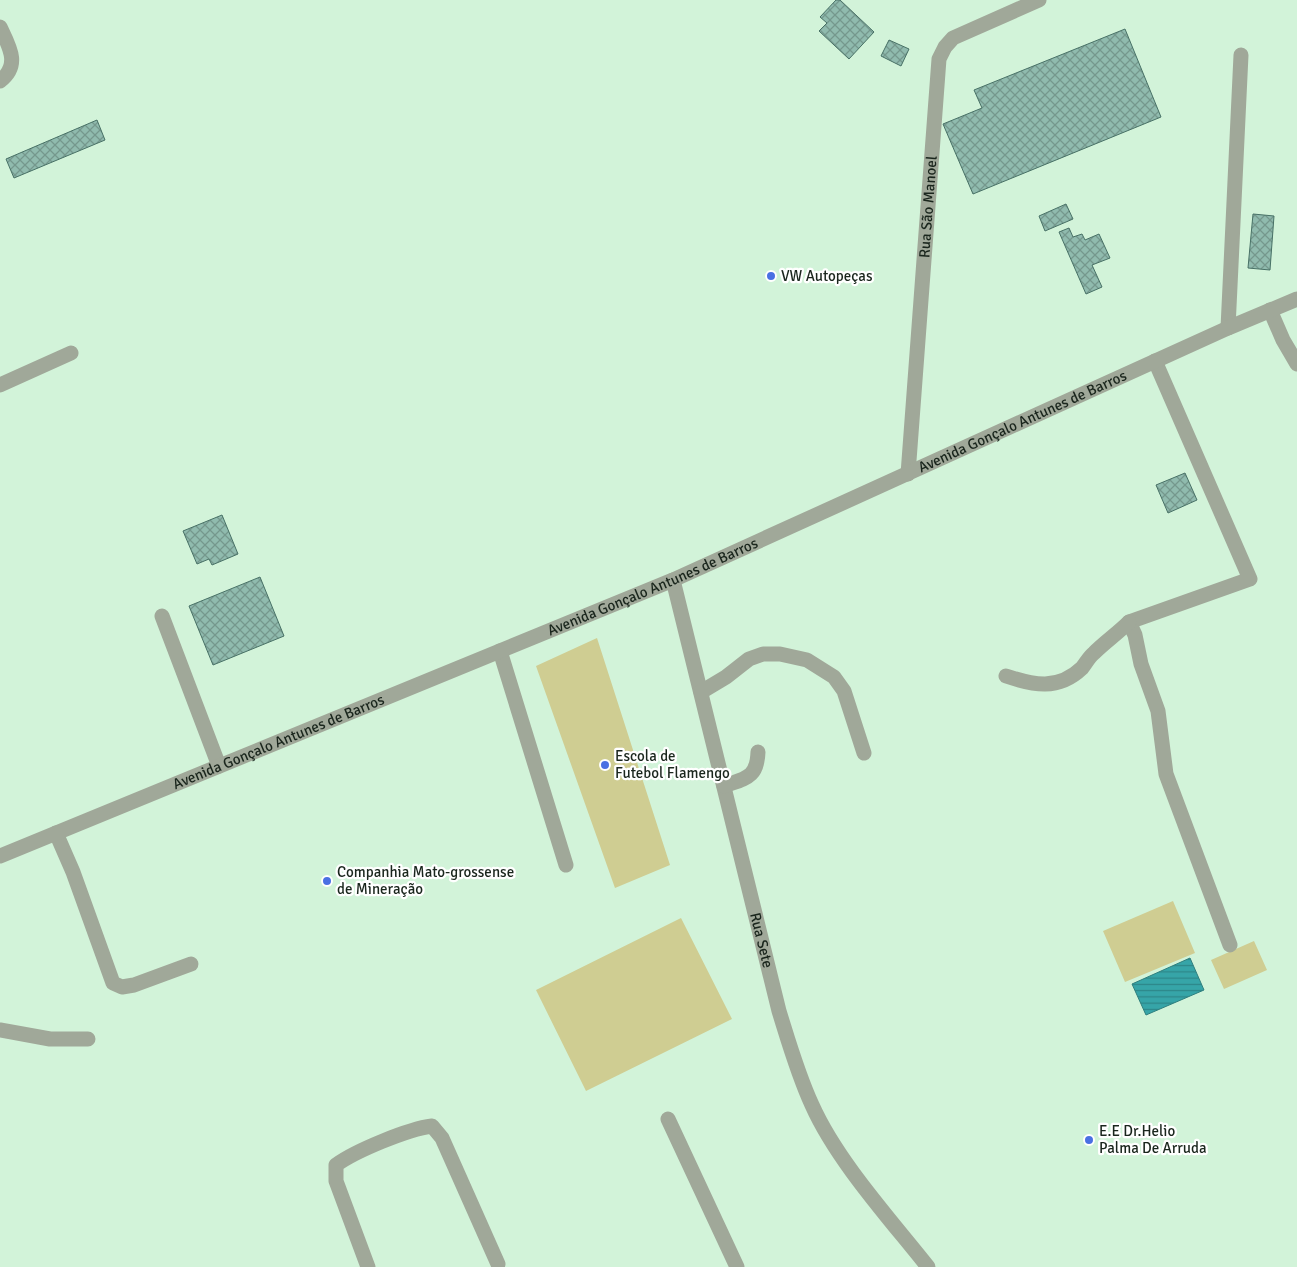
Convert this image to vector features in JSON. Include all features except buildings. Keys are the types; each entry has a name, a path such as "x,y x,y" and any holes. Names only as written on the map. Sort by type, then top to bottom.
{"street":[{"name":"Rua São Manoel","path":"908,474 939,59 945,47 953,38 1039,0"},
{"path":"0,27 13,62 7,76 0,81"},
{"path":"1228,328 1241,55"},
{"name":"Avenida Gonçalo Antunes de Barros","path":"0,856 673,580 1228,328 1297,299"},
{"path":"1270,310 1283,340 1297,364"},
{"path":"0,385 71,354"},
{"path":"1006,676 1040,685 1055,683 1081,668 1093,654 1129,622 1250,579 1155,361"},
{"name":"Rua Sete","path":"673,580 779,1011 797,1070 812,1107 831,1140 856,1176 928,1267"},
{"path":"162,616 219,766"},
{"path":"1129,622 1135,635 1140,664 1158,711 1166,774 1230,945"},
{"path":"500,651 566,865"},
{"path":"701,692 726,677 749,659 763,654 780,654 807,660 834,678 844,691 864,753"},
{"path":"724,786 750,776 755,771 758,752"},
{"path":"56,832 73,872 113,983 122,987 134,985 191,964"},
{"path":"0,1030 50,1039 88,1039"},
{"path":"668,1119 736,1267"},
{"path":"368,1267 336,1180 336,1165 346,1157 419,1128 432,1126 442,1138 498,1264"}],"shaded area":[{"name":"Escola de Futebol Flamengo","path":"597,638 670,865 615,888 536,666"},
{"path":"1173,901 1195,953 1125,982 1103,931"},
{"path":"681,918 732,1019 586,1091 536,990"},
{"path":"1254,941 1267,970 1224,989 1211,960"}],"water":[{"path":"1190,958 1204,990 1146,1015 1132,984"}],"place":[{"name":"VW Autopeças","path":"771,276"},
{"name":"Escola de Futebol Flamengo","path":"605,765"},
{"name":"Companhia Mato-grossense de Mineração","path":"327,881"},
{"name":"E.E Dr.Helio Palma De Arruda","path":"1089,1140"}]}
